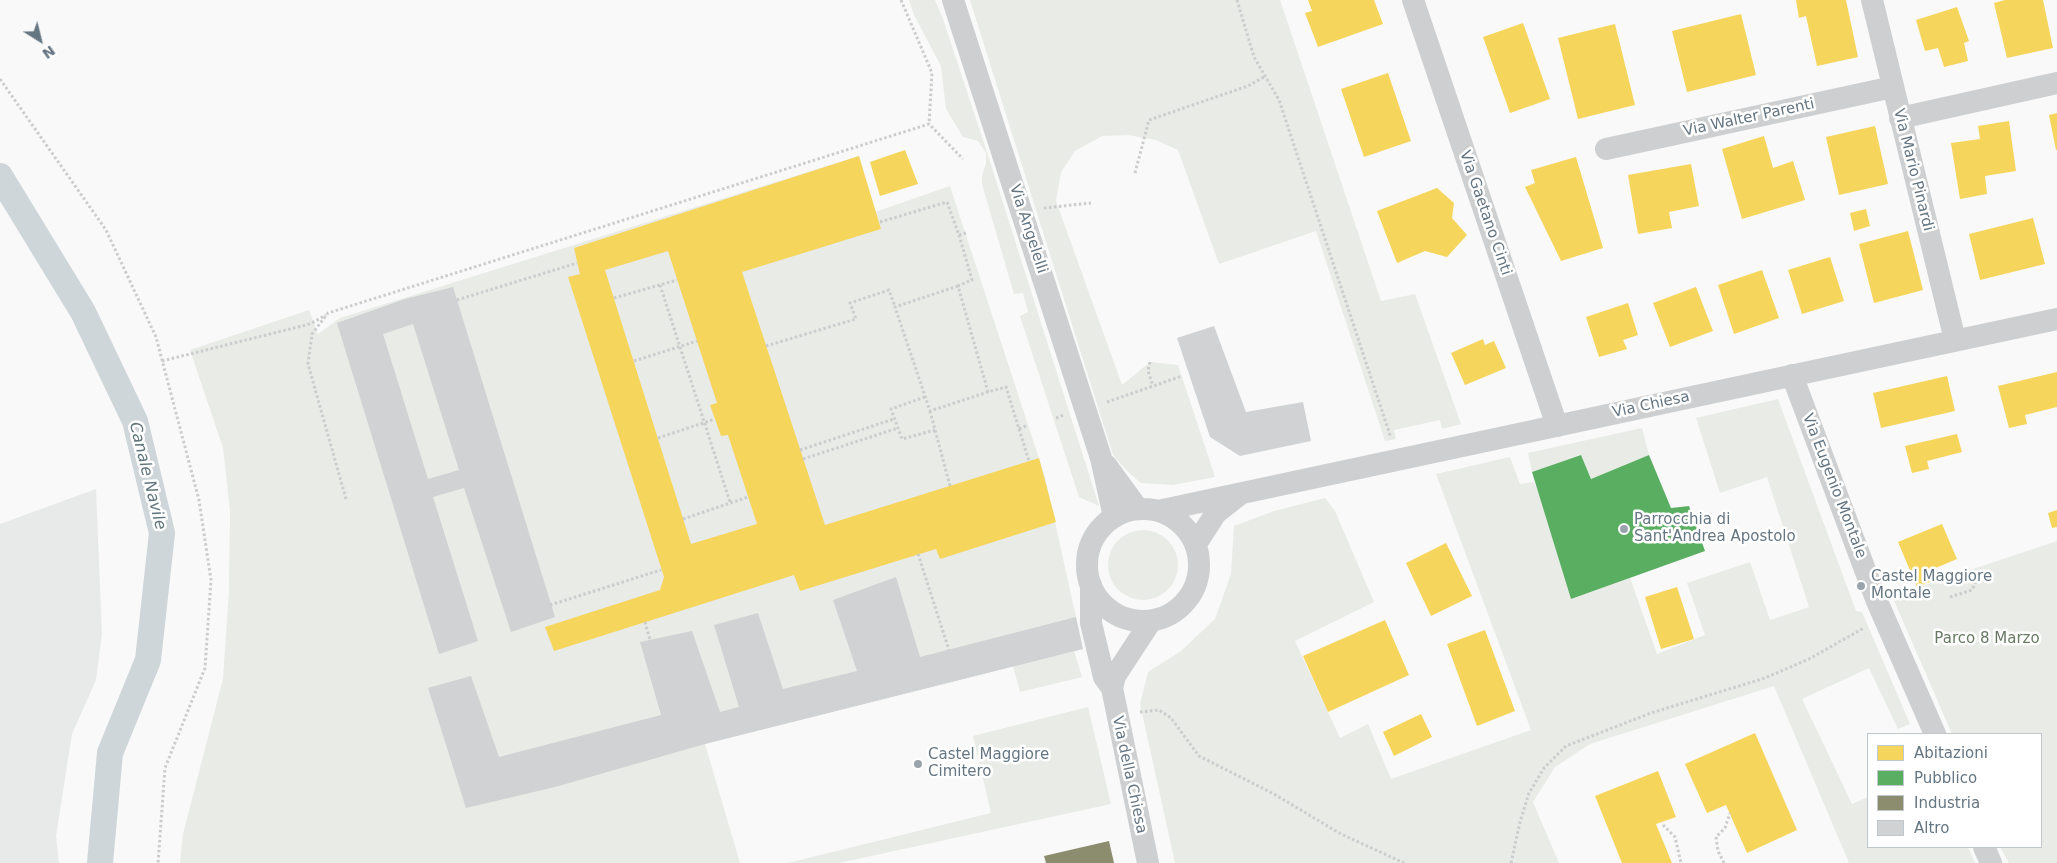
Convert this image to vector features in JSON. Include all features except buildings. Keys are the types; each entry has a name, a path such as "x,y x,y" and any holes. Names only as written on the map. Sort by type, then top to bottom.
{"street":[{"name":"Via Angelelli","path":"953,0 1101,458 1114,517"},
{"name":"Via Gaetano Cinti","path":"1413,0 1558,426"},
{"name":"Via Mario Pinardi","path":"1872,0 1955,340"},
{"path":"1900,118 2057,83"},
{"name":"Via Walter Parenti","path":"1606,149 1893,87"},
{"name":"Via Chiesa","path":"1148,510 1245,492 2057,319"},
{"name":"Via Eugenio Montale","path":"1792,375 1876,599 1935,733"},
{"name":"Via Angelelli","path":"1101,458 1148,510"},
{"name":"Via Chiesa","path":"1196,544 1216,513 1245,492"},
{"path":"1148,510 1174,517 1187,529 1196,544 1200,560 1198,577 1192,593 1182,606 1168,616 1151,621 1132,620 1115,614 1101,602 1091,585 1088,559 1091,545 1097,533 1114,517 1148,510"},
{"name":"Via della Chiesa","path":"1091,585 1091,623 1104,676 1112,688 1148,863"},
{"path":"1112,688 1115,676 1151,621"},
{"path":"1984,848 1991,863"}],"path":[{"path":"901,0 932,73 929,124 963,159"},
{"path":"1237,0 1254,58 1279,100 1394,445"},
{"path":"1135,174 1149,120 1248,86 1264,77"},
{"path":"0,79 106,230 156,337 199,500 211,580 205,668 165,768 158,863"},
{"path":"162,361 310,324 328,313 929,124"},
{"path":"880,222 947,202 972,280 895,307"},
{"path":"1057,206 1091,203"},
{"path":"959,235 966,233"},
{"path":"457,300 577,263"},
{"path":"614,298 677,280"},
{"path":"660,285 730,502"},
{"path":"958,286 988,392"},
{"path":"766,346 856,319 850,303 889,290 930,411 950,486"},
{"path":"328,313 312,334 308,364 346,499"},
{"path":"634,361 697,342"},
{"path":"1150,362 1148,371 1153,386"},
{"path":"1101,404 1182,376"},
{"path":"930,411 1006,387 1029,461"},
{"path":"925,397 891,410 902,439 935,430"},
{"path":"658,438 705,424 715,418"},
{"path":"800,450 894,419"},
{"path":"1019,429 1028,425"},
{"path":"803,459 898,428"},
{"path":"683,519 748,497"},
{"path":"918,554 949,650"},
{"path":"550,605 661,570"},
{"path":"1950,597 1972,590 1978,578"},
{"path":"644,622 650,640"},
{"path":"1511,863 1529,793 1544,768 1566,746 1651,713 1765,678 1809,659 1864,628"},
{"path":"1135,712 1159,710 1171,718 1199,756 1274,794 1341,834 1404,863"},
{"path":"1724,863 1718,851 1716,837 1725,828 1730,813"},
{"path":"1663,825 1675,838 1681,863"}],"shaded area":[{"path":"96,489 102,634 96,680 72,734 56,836 59,863 0,863 0,524"}],"green space":[{"path":"909,0 935,0 943,19 987,152 1099,506 1079,497 1020,316 1028,312 1023,293 1014,294 982,184 986,153 978,141 963,137 946,109 941,66 914,15"},
{"path":"970,0 1280,0 1381,301 1415,294 1461,424 1442,429 1440,420 1394,430 1396,439 1385,441 1316,231 1219,264 1178,150 1156,140 1128,135 1102,136 1075,151 1061,172 1056,201 1122,385 1150,362 1178,365 1215,477 1173,485 1141,483 1128,472 1113,455"},
{"path":"859,156 875,212 950,186 1045,477 1083,649 1074,651 1082,677 1020,692 1013,666 705,744 740,863 180,863 183,834 223,679 229,590 230,511 223,448 190,350 309,310 318,334 340,318"},
{"path":"1778,399 1856,611 1862,612 1910,724 1898,729 1869,668 1802,699 1852,804 1867,797 1867,848 1968,848 1975,863 1849,863 1774,686 1590,744 1555,767 1533,802 1559,863 1175,863 1140,704 1148,672 1181,651 1215,619 1231,574 1234,526 1274,511 1325,498 1335,511 1374,602 1295,641 1340,738 1368,724 1391,779 1531,730 1436,474 1510,457 1520,484 1534,482 1541,498 1571,599 1630,578 1657,654 1705,635 1687,583 1750,562 1770,620 1809,607 1767,477 1720,493 1696,418"},
{"path":"1642,428 1649,455 1591,479 1581,455 1532,472 1528,453"},
{"path":"1143,530 1156,533 1168,540 1175,552 1178,565 1175,578 1168,590 1156,597 1143,600 1130,597 1118,590 1111,578 1108,565 1111,552 1118,540 1130,533"},
{"name":"Parco 8 Marzo","path":"2057,541 2057,863 2009,863 2001,848 2042,848 2042,733 1952,733 1892,596"},
{"path":"1088,707 1111,804 839,863 788,863 991,813 973,736"}],"waterway":[{"name":"Canale Navile","path":"0,176 83,312 135,421 162,533 148,660 110,753 100,863"}],"place":[{"name":"Parrocchia di Sant'Andrea Apostolo","path":"1624,529"},
{"name":"Castel Maggiore Montale","path":"1861,586"},
{"name":"Castel Maggiore Cimitero","path":"918,764"}]}
